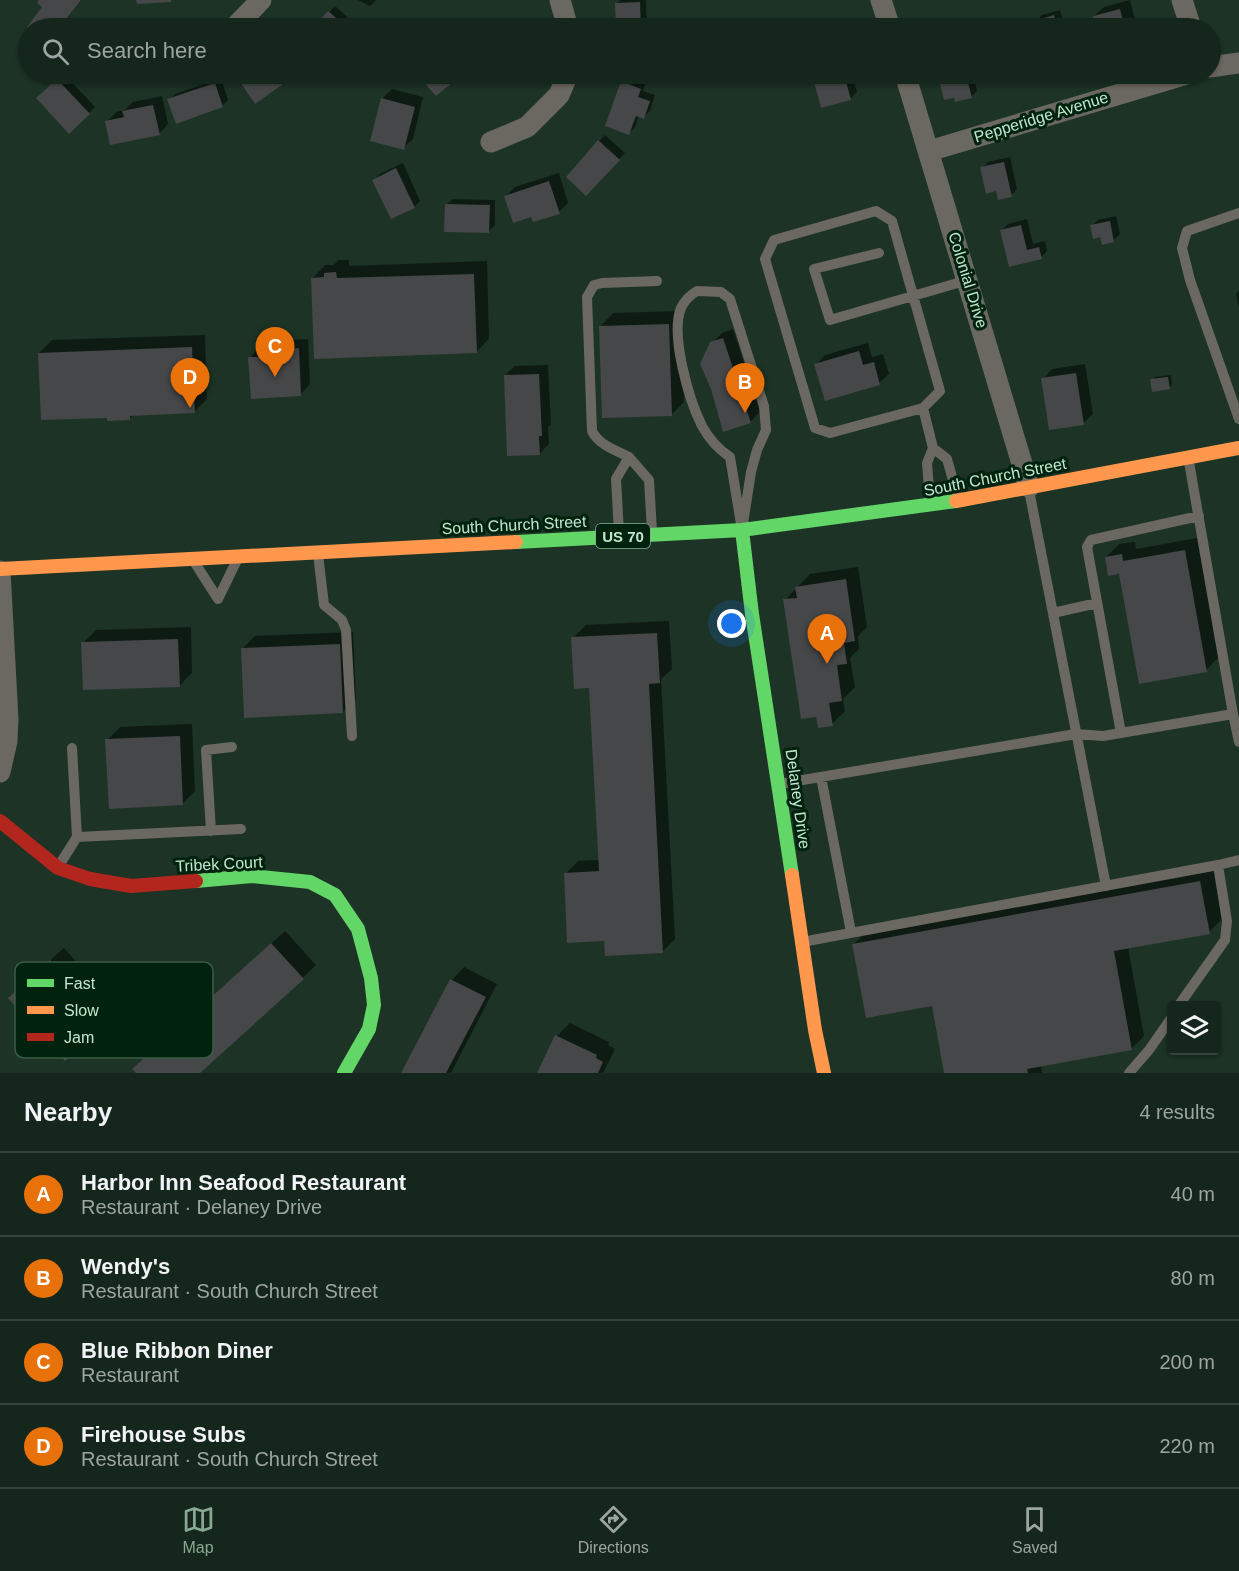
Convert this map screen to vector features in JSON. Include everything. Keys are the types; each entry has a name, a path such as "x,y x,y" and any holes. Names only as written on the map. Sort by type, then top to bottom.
{"main road":[{"name":"South Church Street","path":"0,570 239,555 742,530 958,502 1239,448"},
{"name":"Delaney Drive","path":"742,530 752,614 815,1030 824,1073"},
{"name":"Tribek Court","path":"0,821 58,868 90,879 131,886 252,876 310,882 335,895 358,929 371,978 374,1005 369,1029 344,1073"}],"street":[{"path":"244,18 261,0"},
{"path":"560,0 564,18"},
{"path":"881,0 887,18"},
{"path":"1182,0 1188,18"},
{"path":"1221,65 1239,63"},
{"path":"490,142 527,127 559,95 564,84"},
{"name":"Colonial Drive","path":"908,84 1029,487"},
{"name":"Pepperidge Avenue","path":"929,151 1153,84"},
{"path":"0,570 7,741 5,759 0,772"}],"lane":[{"path":"876,211 892,221 940,391 923,408 830,433 815,428 765,259 774,240 876,211"},
{"path":"1239,213 1187,231 1182,248 1190,280 1239,419"},
{"path":"879,253 814,269 830,320 968,280"},
{"path":"652,535 649,480 629,457 603,444 592,431 587,297 594,285 602,283 657,281"},
{"path":"697,291 721,292 730,299 764,406 766,430 757,450 742,530 730,457 717,448 702,426 681,366 679,330 681,309 688,297 697,291"},
{"path":"923,408 933,448 946,459 958,502"},
{"path":"931,506 927,463 933,448"},
{"path":"619,536 616,479 629,457"},
{"path":"1188,458 1239,742"},
{"path":"1029,487 1106,886"},
{"path":"1121,733 1087,547 1091,540 1199,516"},
{"path":"317,551 324,605 342,620 346,630 352,736"},
{"path":"192,558 218,599 239,555"},
{"path":"1053,614 1097,603"},
{"path":"779,784 1076,734 1103,736 1233,714"},
{"path":"210,831 206,750 232,747"},
{"path":"58,868 77,837 72,748"},
{"path":"821,777 851,933"},
{"path":"77,837 241,829"},
{"path":"802,942 1239,860"},
{"path":"1182,1001 1225,940 1227,921 1218,865"},
{"path":"1129,1073 1167,1024"}],"building":[{"path":"39,0 81,0 67,18 34,18 42,7 37,3"},
{"path":"136,0 171,0 171,2 137,4"},
{"path":"640,2 641,18 616,18 615,3"},
{"path":"1120,9 1122,18 1094,18 1093,16"},
{"path":"328,11 336,18 321,18"},
{"path":"51,84 62,84 90,114 69,134 36,98"},
{"path":"215,84 223,107 176,124 167,99"},
{"path":"241,84 283,84 255,104"},
{"path":"425,84 451,84 436,96"},
{"path":"620,84 628,84 641,89 638,97 650,101 644,119 636,116 629,135 605,126"},
{"path":"815,84 847,84 851,100 821,108"},
{"path":"940,84 968,84 972,98 955,102 954,98 944,100"},
{"path":"381,98 415,107 404,150 370,141"},
{"path":"153,105 160,135 110,145 105,121 124,117 122,111"},
{"path":"598,140 620,160 586,196 566,177"},
{"path":"1004,162 1012,197 998,200 996,191 986,194 980,167"},
{"path":"396,168 415,208 391,219 372,180"},
{"path":"549,181 560,214 533,222 531,217 513,223 504,196"},
{"path":"445,204 490,205 489,233 444,232"},
{"path":"1110,221 1114,242 1102,245 1100,237 1093,239 1090,225"},
{"path":"1021,225 1027,250 1039,247 1042,259 1009,267 1000,230"},
{"path":"336,272 337,278 474,274 477,353 314,359 311,278 324,277 324,273"},
{"path":"669,324 672,416 602,418 599,326"},
{"path":"723,338 751,423 723,432 711,389 700,364 710,342"},
{"path":"192,347 195,413 130,416 130,420 107,421 107,418 41,420 38,353"},
{"path":"299,348 301,396 251,399 248,357 261,357 261,350"},
{"path":"859,351 863,365 874,362 880,385 825,401 814,364"},
{"path":"1076,373 1084,425 1049,430 1041,378"},
{"path":"539,374 542,436 539,436 540,455 507,456 504,375"},
{"path":"1168,377 1170,389 1152,392 1150,379"},
{"path":"1185,550 1207,672 1139,684 1119,574 1108,576 1105,557 1122,554 1123,561"},
{"path":"846,579 855,641 844,643 847,664 837,665 842,701 829,703 833,726 818,728 816,717 801,719 783,599 797,598 795,587"},
{"path":"657,633 660,683 649,684 663,953 605,956 604,941 567,943 564,873 599,871 589,688 574,689 571,637"},
{"path":"178,639 180,687 83,690 81,642"},
{"path":"340,644 343,713 244,718 241,648"},
{"path":"180,736 183,805 109,809 105,739"},
{"path":"1200,881 1210,934 1114,951 1132,1050 1027,1069 1028,1073 944,1073 932,1006 866,1018 852,944"},
{"path":"271,943 304,979 200,1073 136,1073 132,1069 144,1058 213,1058 213,996"},
{"path":"450,979 486,997 446,1073 401,1073"},
{"path":"15,992 15,1006 8,998"},
{"path":"555,1035 597,1055 596,1058 603,1062 598,1073 537,1073"}],"traffic: fast":[{"path":"516,542 742,530 956,501"},
{"path":"742,530 752,614 792,875"},
{"path":"196,881 252,876 310,882 335,895 358,929 371,978 374,1005 369,1029 344,1073"}],"traffic: slow":[{"path":"956,501 1239,448"},
{"path":"0,569 516,542"},
{"path":"792,875 815,1030 824,1073"}],"traffic: jam":[{"path":"0,821 58,868 90,879 131,886 196,881"}],"place":[{"name":"Blue Ribbon Diner","path":"275,377"},
{"name":"Firehouse Subs","path":"190,408"},
{"name":"Wendy's","path":"745,413"},
{"name":"Harbor Inn Seafood Restaurant","path":"827,664"}]}
